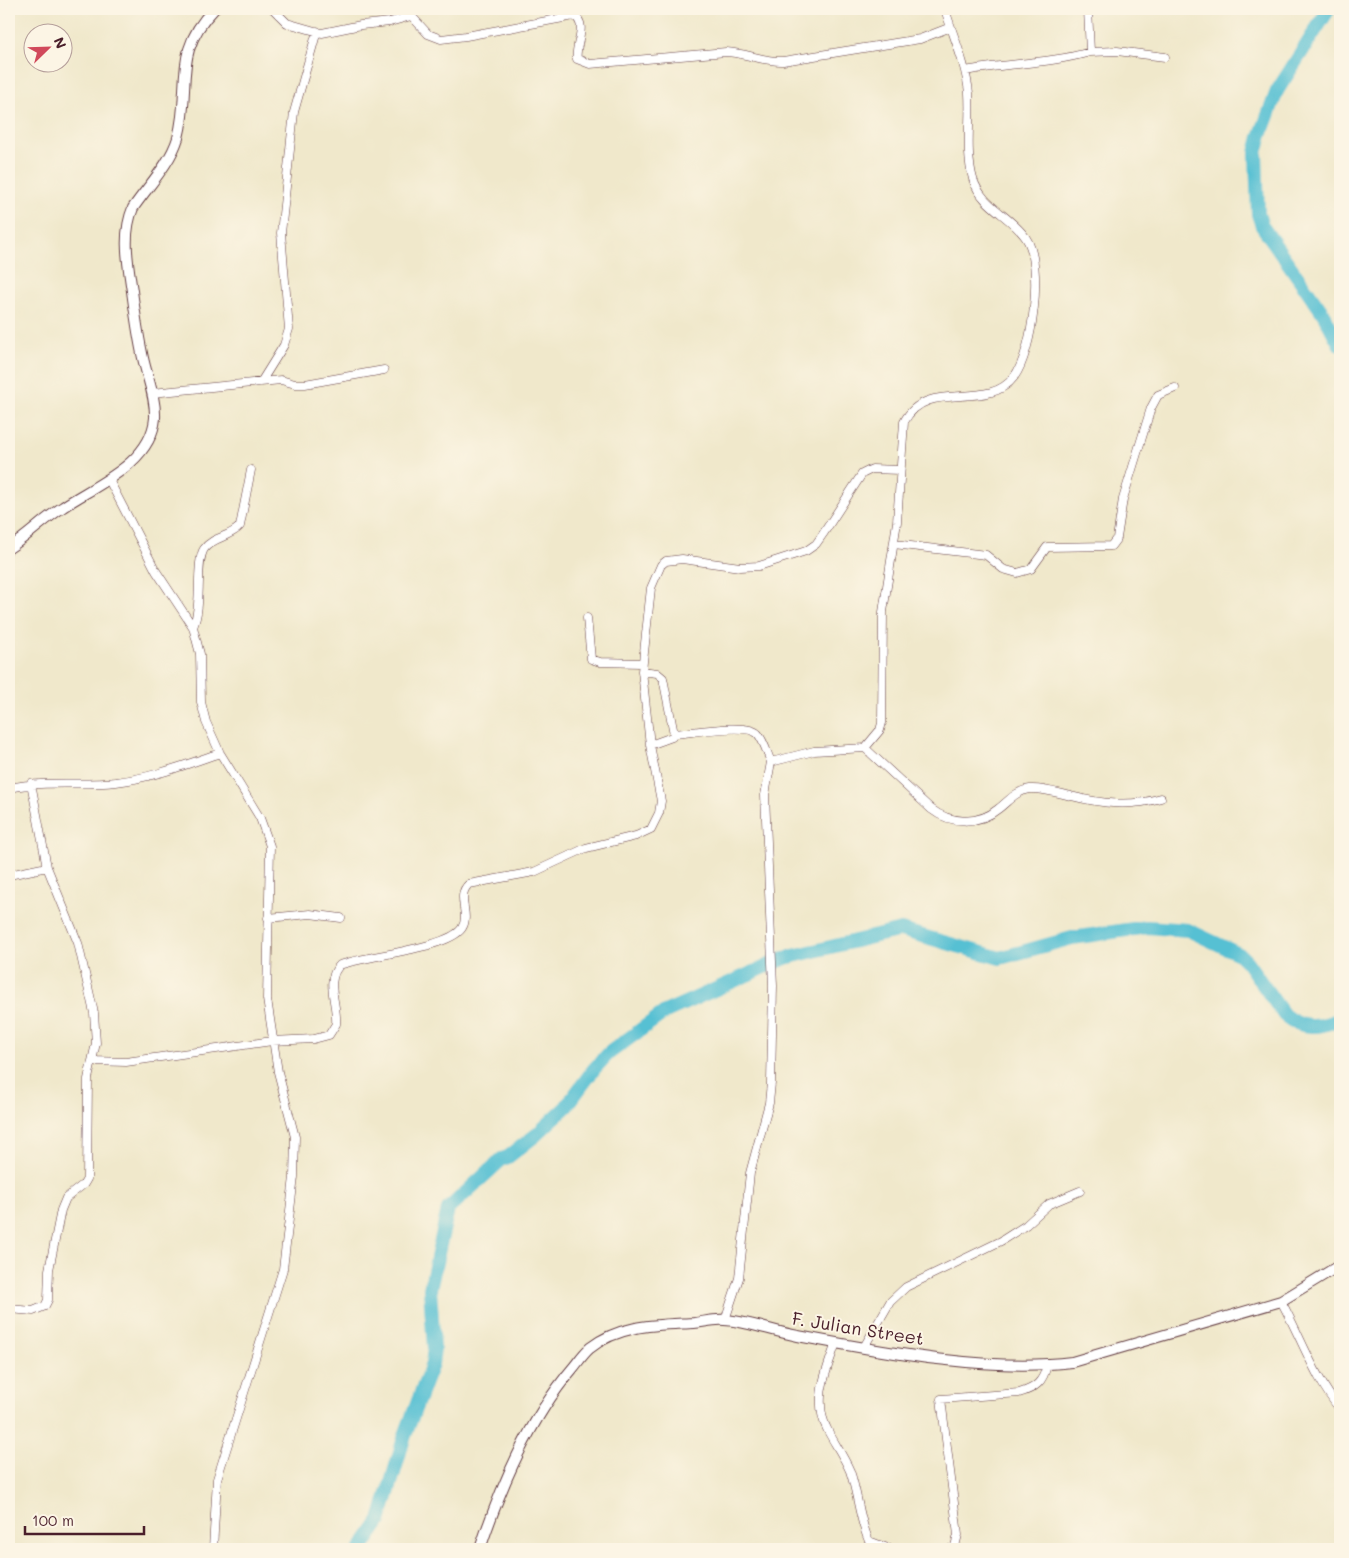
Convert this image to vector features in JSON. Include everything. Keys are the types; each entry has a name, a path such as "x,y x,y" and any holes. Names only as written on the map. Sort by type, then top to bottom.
{"street":[{"path":"9,548 63,506 109,480 131,461 150,434 155,415 138,332 128,267 129,217 133,208 166,163 177,139 188,49 197,30 214,9"},
{"path":"273,9 287,23 316,31 331,32 361,25 396,21 411,16"},
{"path":"405,9 428,34 434,38 450,39 574,16 579,19 581,26 576,50 577,59 590,64 726,52 743,53 764,61 783,61 920,39 951,27"},
{"path":"865,748 880,730 882,723 883,612 899,500 901,436 908,414 915,408 939,397 985,394 1005,386 1019,367 1025,351 1030,324 1034,286 1032,253 1027,240 1018,228 986,202 974,182 969,157 969,94 966,72 945,9"},
{"path":"1088,9 1090,52"},
{"path":"261,382 282,350 289,329 289,305 282,249 282,224 294,112 316,31"},
{"path":"966,72 1012,63 1056,61 1090,52 1117,51 1165,57"},
{"path":"152,394 283,380 292,384 305,384 384,370"},
{"path":"894,544 986,554 1003,569 1017,573 1031,569 1047,547 1111,546 1117,538 1123,499 1151,408 1158,395 1175,388"},
{"path":"93,1061 126,1062 272,1042 314,1039 329,1035 336,1024 333,984 334,973 338,966 351,961 420,947 457,932 464,922 462,896 469,884 534,872 586,848 636,836 651,829 659,813 661,801 650,745 642,667 646,646 651,588 661,565 666,561 682,559 726,565 759,566 806,551 820,539 862,474 872,469 899,470"},
{"path":"193,627 199,610 202,552 206,546 234,532 240,526 251,470"},
{"path":"109,480 156,571 193,627 200,654 203,713 220,753 260,818 269,838 266,999 272,1042 294,1136 294,1177 287,1253 240,1407 220,1464 214,1500 213,1549"},
{"path":"588,618 590,659 642,667 656,673 665,682 674,734"},
{"path":"650,745 672,737 674,734 751,729 760,737 771,762 765,804 772,945 773,1058 769,1103 750,1173 739,1278 725,1320"},
{"path":"771,762 794,754 814,751 865,748 931,809 941,816 961,821 994,813 1017,793 1032,789 1082,799 1128,804 1161,798"},
{"path":"9,788 31,784 119,782 156,774 220,753"},
{"path":"9,1309 33,1311 42,1308 46,1304 48,1270 60,1210 66,1198 84,1184 87,1179 88,1079 93,1061 96,1031 84,961 47,867 31,784"},
{"path":"9,875 47,867"},
{"path":"268,918 310,914 341,918"},
{"path":"864,1347 890,1302 906,1287 1001,1241 1026,1225 1049,1204 1080,1191"},
{"name":"F. Julian Street","path":"480,1549 492,1515 521,1449 563,1380 589,1349 618,1331 648,1326 725,1320 864,1347 982,1362 1047,1365 1072,1362 1281,1301 1340,1265"},
{"path":"1281,1301 1297,1329 1325,1388 1340,1409"},
{"path":"836,1343 824,1376 820,1409 827,1429 849,1470 864,1531 869,1541 890,1549"},
{"path":"950,1549 955,1546 958,1536 940,1399 1019,1393 1029,1390 1043,1380 1047,1365"}],"waterway":[{"path":"1329,9 1277,91 1256,153 1258,214 1262,226 1323,313 1340,345"},
{"path":"361,1549 380,1521 404,1438 432,1364 434,1348 430,1289 448,1209 502,1159 508,1157 536,1135 566,1107 594,1069 609,1053 665,1012 785,958 901,930 1000,958 1072,938 1147,927 1188,930 1239,954 1247,962 1284,1015 1291,1020 1304,1025 1318,1026 1340,1019"}]}
